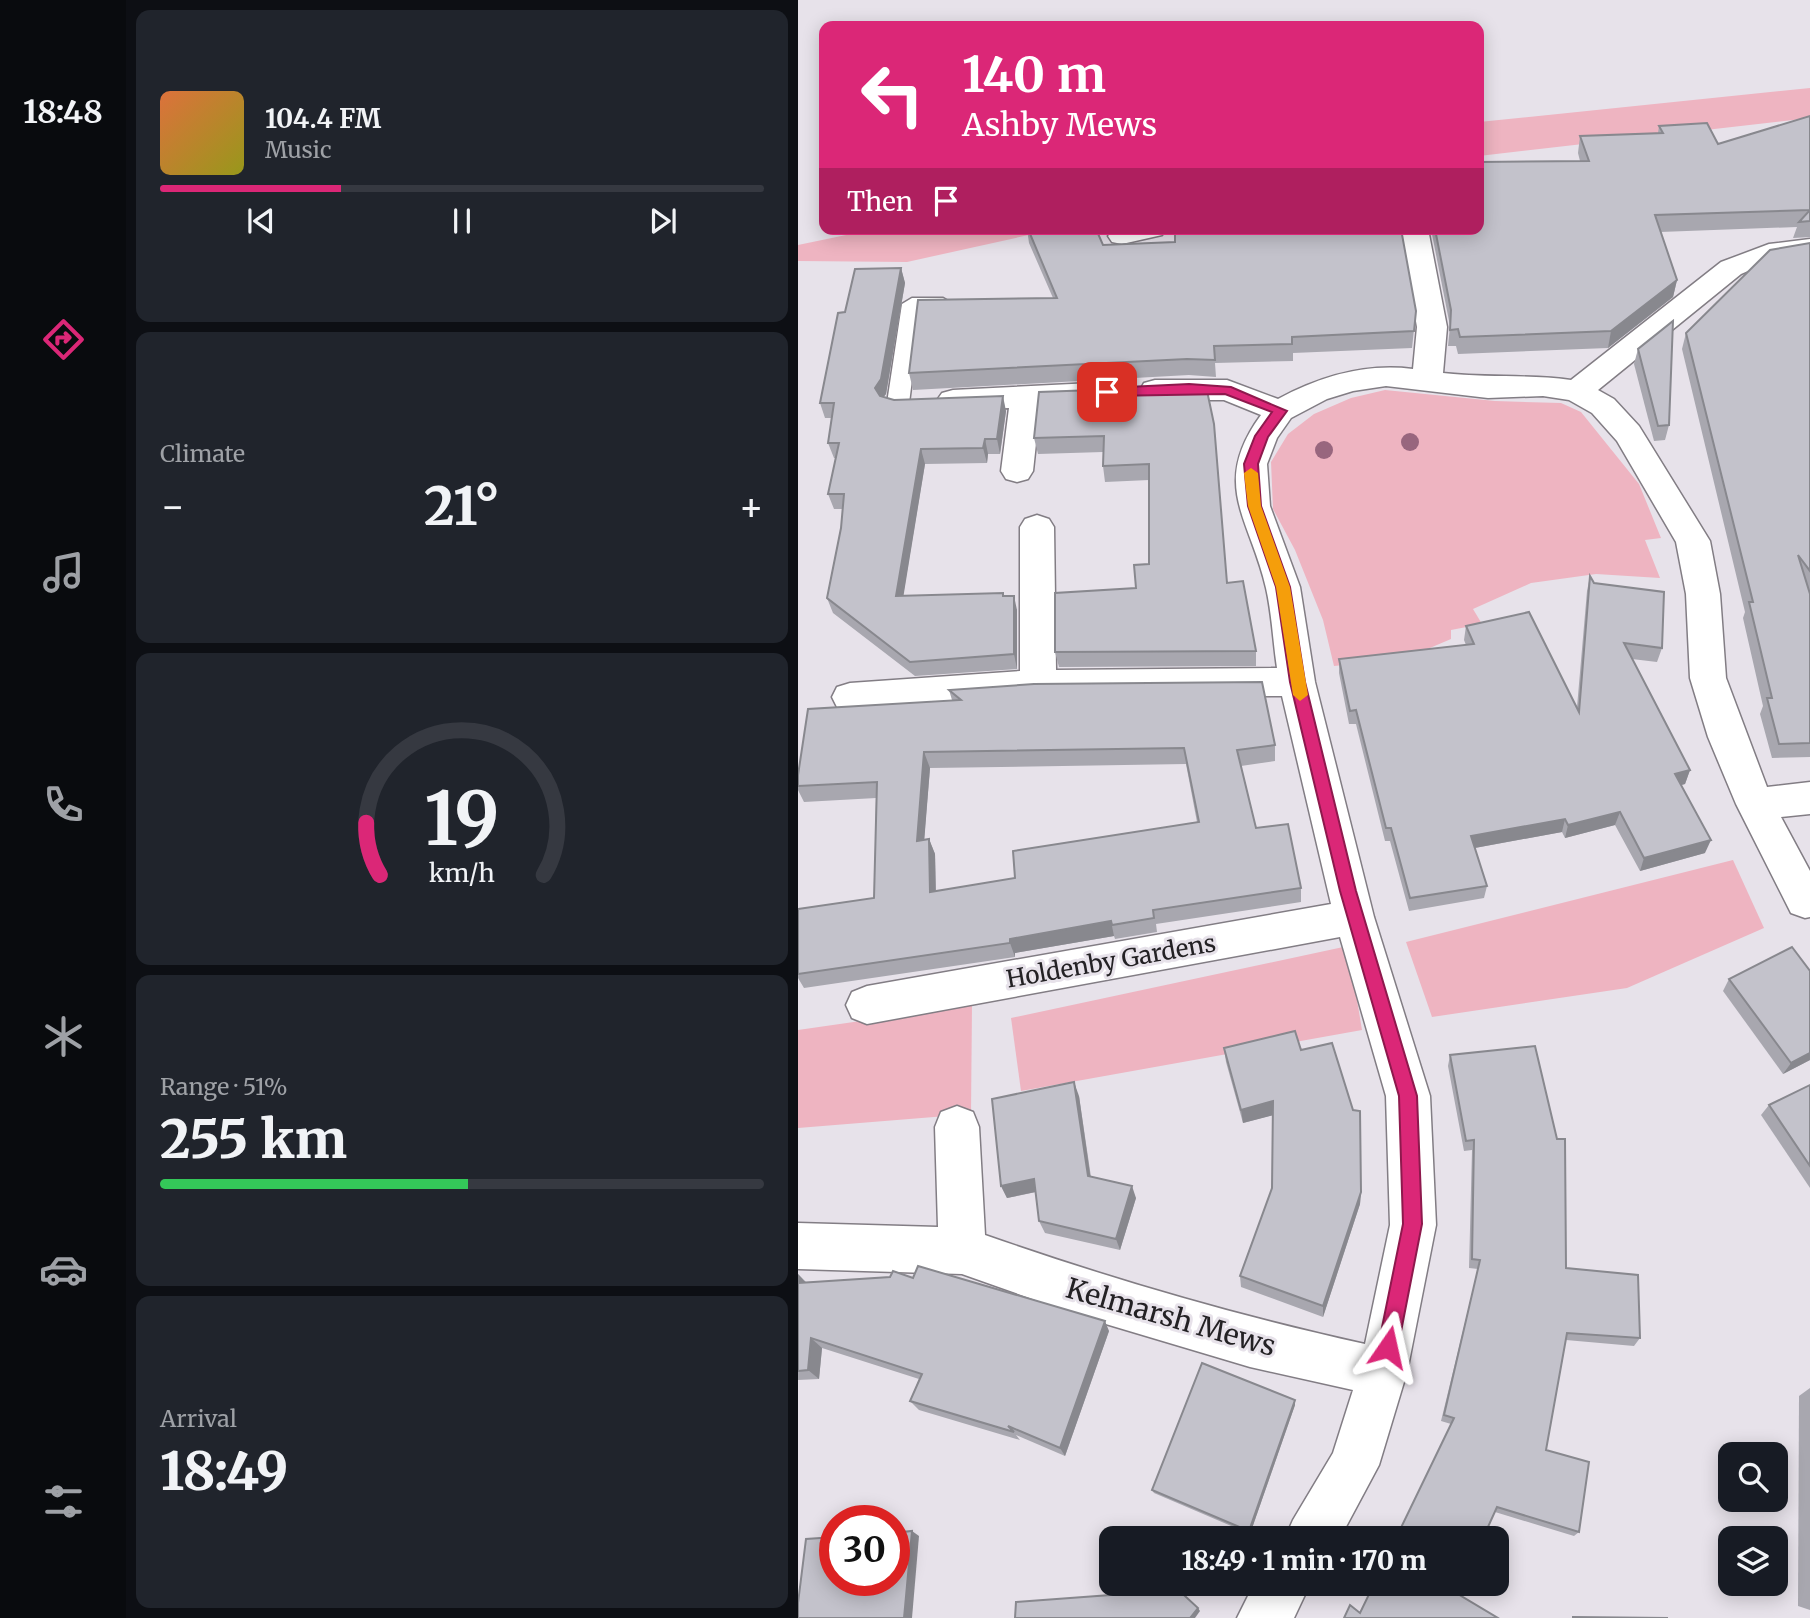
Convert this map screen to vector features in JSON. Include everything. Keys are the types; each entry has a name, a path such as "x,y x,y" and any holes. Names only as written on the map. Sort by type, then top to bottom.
{"street":[{"path":"1122,236 1126,235"},
{"path":"1415,235 1432,327 1427,381"},
{"path":"1577,391 1741,262 1752,256 1780,249 1810,248"},
{"path":"1318,1526 1354,1465 1384,1372 1413,1224 1408,1096 1354,917 1297,682 1283,587 1254,506 1251,464 1262,436 1280,411 1316,392 1350,382 1386,376 1488,387 1543,386 1577,391 1603,406 1628,434 1693,541 1703,594 1708,678 1727,737 1755,804 1805,901"},
{"path":"898,403 1189,388 1227,390 1280,411"},
{"path":"1017,471 1026,396"},
{"path":"1037,527 1038,684"},
{"path":"850,697 1038,684 1297,682"},
{"path":"1755,804 1810,798"},
{"name":"Holdenby Gardens","path":"867,1006 1354,917"},
{"path":"957,1127 962,1251"},
{"name":"Kelmarsh Mews","path":"798,1246 962,1251 1089,1295 1250,1343 1384,1372"},
{"path":"1264,1618 1277,1596"}],"lane":[{"path":"898,403 912,304 943,304"}],"shaded area":[{"path":"1810,88 1810,118 1484,155 1484,121"},
{"path":"846,235 1029,235 907,262 798,261 798,245"},
{"path":"1385,390 1495,401 1561,403 1581,412 1639,484 1661,538 1645,540 1660,578 1596,574 1531,583 1473,609 1482,624 1451,630 1451,639 1404,659 1334,666 1323,620 1295,550 1273,509 1271,462 1288,434 1314,414 1351,398"},
{"path":"1733,860 1764,928 1627,988 1432,1017 1406,942"},
{"path":"1348,946 1362,1030 1021,1091 1011,1018"},
{"path":"972,1005 971,1114 798,1128 798,1030"}],"building":[{"path":"1810,116 1810,210 1655,215 1677,280 1611,331 1460,337 1458,329 1450,330 1451,310 1436,235 1484,235 1484,162 1589,161 1580,136 1663,133 1659,126 1707,123 1718,144"},
{"path":"1810,210 1810,221 1799,222"},
{"path":"1031,235 1099,235 1103,245 1175,242 1175,235 1402,235 1416,311 1414,331 1292,337 1292,344 1214,346 1215,360 1187,359 909,373 918,300 1057,298"},
{"path":"1810,243 1810,571 1798,555 1810,594 1810,743 1779,744 1767,698 1772,698 1749,602 1753,602 1686,333 1770,250"},
{"path":"901,268 881,379 875,388 880,396 894,400 1003,396 997,439 985,439 983,448 921,449 896,596 1003,593 1003,596 1014,596 1014,654 910,662 827,598 841,528 844,494 828,494 839,443 828,443 834,403 820,403 838,313 845,312 855,269"},
{"path":"1673,321 1669,425 1658,426 1638,349"},
{"path":"1206,386 1214,424 1227,583 1243,581 1256,651 1055,652 1055,593 1136,588 1134,565 1149,564 1149,464 1103,466 1104,436 1034,438 1039,392"},
{"path":"1590,576 1594,583 1664,592 1662,648 1624,643 1690,770 1675,774 1711,840 1644,858 1620,812 1568,825 1565,819 1471,836 1487,886 1410,898 1391,828 1386,828 1356,710 1350,711 1339,659 1474,644 1466,626 1529,612 1579,712"},
{"path":"1262,682 1275,745 1237,750 1256,828 1288,824 1301,888 1153,910 1154,918 1112,925 1111,921 1010,939 1010,943 798,974 798,909 874,898 877,782 798,786 808,709 961,700 949,690 1034,684","holes":["1184,748 1199,822 1013,851 1015,878 930,892 929,839 917,841 924,752"]},
{"path":"1792,947 1810,971 1810,1053 1791,1063 1729,979"},
{"path":"1295,1031 1301,1050 1332,1043 1353,1110 1360,1111 1361,1192 1323,1306 1240,1276 1272,1188 1273,1101 1241,1110 1224,1048"},
{"path":"1535,1046 1557,1139 1565,1139 1566,1268 1638,1275 1640,1338 1567,1333 1546,1450 1589,1462 1579,1532 1497,1507 1488,1526 1402,1526 1454,1418 1444,1415 1480,1260 1472,1259 1474,1140 1466,1141 1450,1055"},
{"path":"1074,1082 1088,1176 1132,1186 1116,1239 1039,1221 1034,1179 1001,1186 992,1099"},
{"path":"1810,1085 1810,1166 1769,1105"},
{"path":"918,1266 1105,1321 1060,1448 1008,1426 1014,1432 910,1401 922,1374 811,1338 808,1370 798,1371 798,1283 890,1277 893,1271 913,1278"},
{"path":"1202,1363 1295,1400 1251,1526 1237,1526 1152,1490"},
{"path":"819,1538 819,1596 906,1596 904,1618 798,1618 806,1539"},
{"path":"1099,1596 1185,1596 1198,1608 1190,1618 1015,1618 1016,1602"},
{"path":"1368,1596 1461,1596 1498,1618 1344,1618 1350,1605 1360,1613"},
{"path":"1573,1617 1668,1618 1573,1618"}],"slow traffic":[{"path":"1251,473 1254,506 1283,587 1300,695"}],"route":[{"path":"1107,392 1189,388 1227,390 1280,411 1262,436 1251,464 1254,506 1283,587 1297,682 1354,917 1408,1096 1413,1224 1388,1347"}]}
